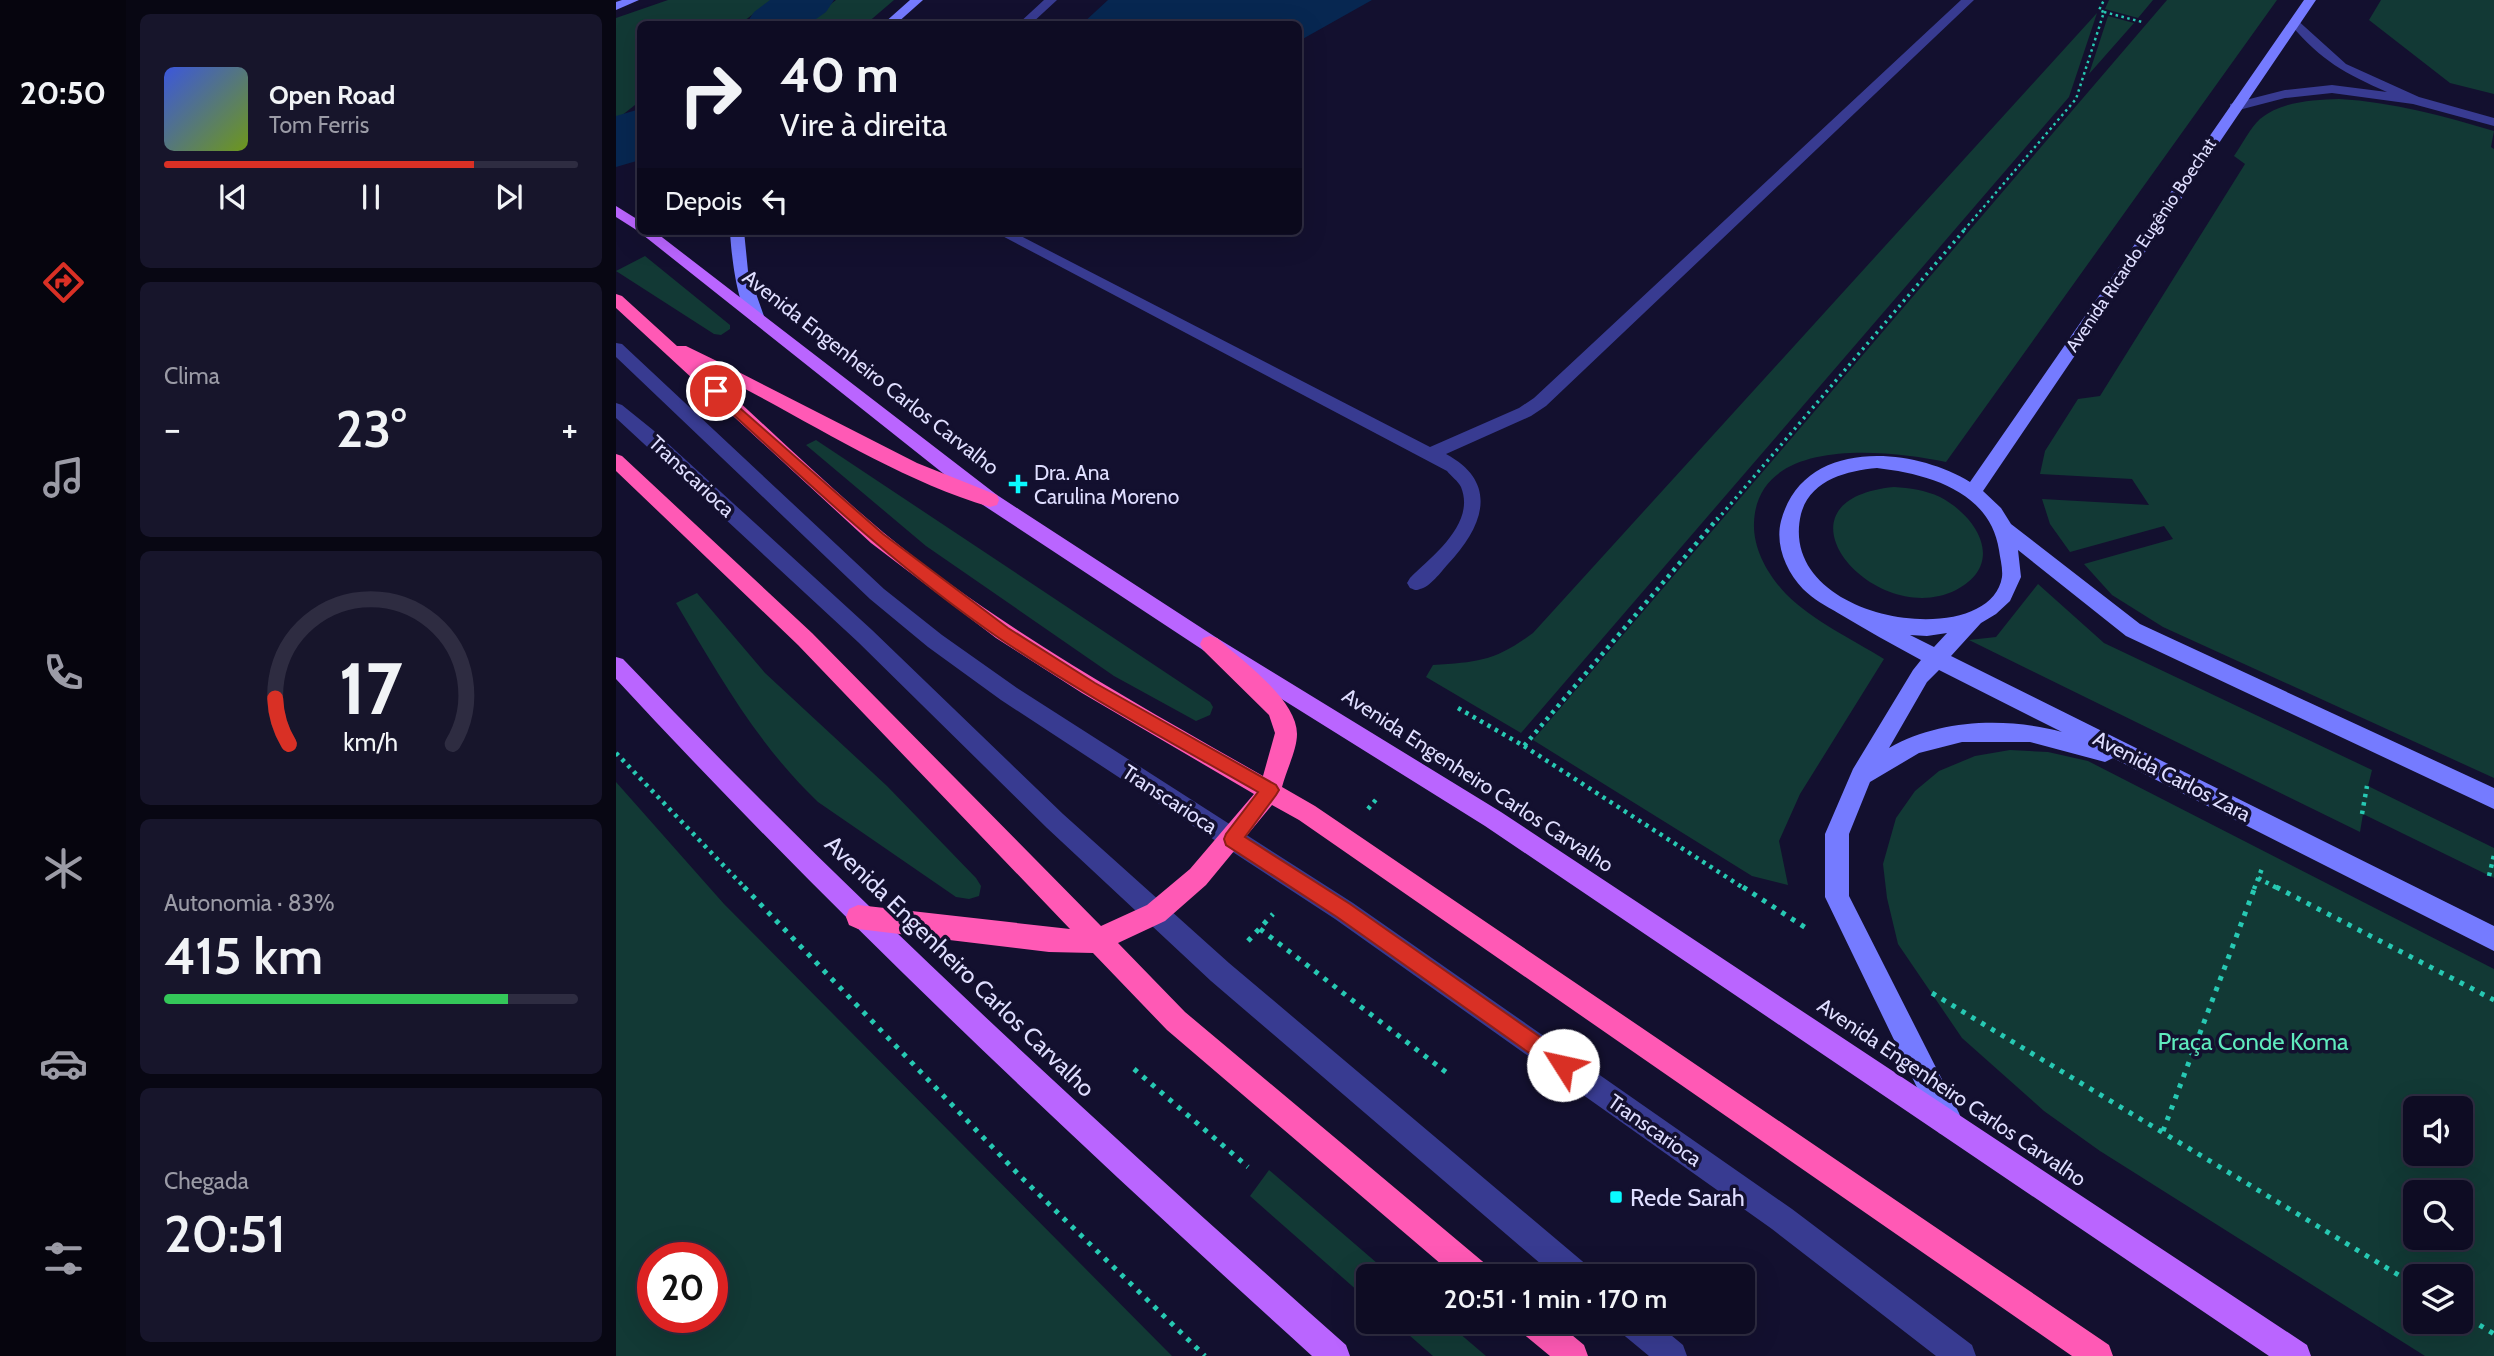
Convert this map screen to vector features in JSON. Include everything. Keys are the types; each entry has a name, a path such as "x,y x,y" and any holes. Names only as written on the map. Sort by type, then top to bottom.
{"highway":[{"path":"616,299 878,538 1003,632 1089,687 1270,790 2098,1356"},
{"path":"665,344 736,375 938,482 989,500"},
{"path":"616,460 805,639 1176,1021 1464,1264"},
{"path":"858,916 1049,940 1096,941 1156,913 1198,877 1233,839 1270,790 1286,733 1282,719 1270,699 1210,643"},
{"path":"1547,1334 1573,1356"}],"main road":[{"path":"616,210 637,225"},
{"name":"Avenida Engenheiro Carlos Carvalho","path":"650,235 989,500 1210,643 1493,819 2296,1356"},
{"name":"Avenida Engenheiro Carlos Carvalho","path":"616,665 858,916 1196,1232 1335,1356"}],"street":[{"path":"616,6 634,0"},
{"path":"892,21 917,0"},
{"path":"1027,21 1051,0"},
{"path":"1430,454 1525,412 1540,402 1968,0"},
{"name":"Avenida Ricardo Eugênio Boechat","path":"1973,492 2310,0"},
{"path":"2295,22 2314,44 2342,68 2414,100"},
{"path":"2235,107 2285,94 2332,89 2414,100 2494,122"},
{"path":"737,235 740,271 757,318"},
{"path":"1008,235 1452,466 1470,487 1472,515 1459,540 1417,583"},
{"name":"Transcarioca","path":"616,348 877,594 935,641 1009,694 1344,911 1782,1219 1961,1356"},
{"name":"Transcarioca","path":"616,409 647,433 865,636 980,750 1220,972 1564,1264"},
{"path":"1973,619 1945,627 1914,629 1881,624 1850,612 1820,592 1799,569 1788,542 1788,517 1799,495 1819,477 1845,466 1877,462 1911,465 1932,472 1973,492 1992,509 2006,530 2133,630 2494,799"},
{"path":"1949,1124 1838,897 1837,834 1861,776 1920,676 1973,619 1998,602 2012,578 2006,530"},
{"name":"Avenida Carlos Zara","path":"1850,612 1937,659 2494,939"},
{"path":"1861,776 1914,745 1962,733 2030,733 2152,766"},
{"path":"1646,1334 1672,1356"}],"path":[{"path":"2104,0 2099,10 2142,22"},
{"path":"1524,746 2076,99 2104,12"},
{"path":"1458,708 1524,746 1785,918 1868,961"},
{"path":"616,753 1021,1177 1205,1356"},
{"path":"2362,814 2367,786"},
{"path":"2163,1131 2277,829"},
{"path":"2489,876 2494,855"},
{"path":"2258,878 2494,1000"},
{"path":"1241,949 1278,908"},
{"path":"1260,929 1447,1073"},
{"path":"1930,992 2403,1278"},
{"path":"1134,1069 1248,1167"},
{"path":"2473,1321 2494,1334"}],"green space":[{"path":"668,0 772,0 744,21 637,21 637,103 616,120 616,18"},
{"path":"836,0 894,0 870,21 809,21"},
{"path":"2109,0 2153,0 2138,18 2105,9"},
{"path":"2167,0 2277,0 1946,462 1892,454 1829,455 1801,462 1777,475 1761,495 1754,533 1759,552 1773,579 1808,613 1884,659 1800,794 1779,841 1788,885 1752,876 1533,740"},
{"path":"2381,0 2494,0 2494,94 2450,83 2369,20"},
{"path":"2097,13 2069,97 1521,733 1426,677 1433,665 1463,663 1497,655 1533,633"},
{"path":"2108,16 2134,23 2089,74"},
{"path":"2339,99 2398,106 2494,131 2491,147 2494,149 2494,778 2163,627 2112,595 2084,564 2173,539 2164,526 2070,552 2050,524 2042,499 2149,505 2132,479 2040,474 2045,451 2078,399 2100,396 2245,164 2234,156 2256,123 2268,113 2288,105"},
{"path":"645,256 730,325 730,329 721,335 714,334 616,271"},
{"path":"816,440 1210,702 1213,707 1210,715 1196,721 1114,676 926,546 806,445"},
{"path":"1894,487 1940,497 1966,516 1975,528 1983,554 1980,567 1971,579 1956,590 1924,598 1893,593 1866,579 1845,559 1834,536 1836,514 1855,497"},
{"path":"2038,584 2104,643 2372,770 2368,786 2494,848 2494,878 2363,814 2360,832 1969,640 1996,637"},
{"path":"697,593 765,673 887,786 976,878 981,886 979,896 969,899 956,897 818,802 796,780 740,708 676,603"},
{"name":"Praça Conde Koma","path":"2010,750 2048,752 2088,761 2494,969 2494,1356 2425,1356 2100,1151 2044,1111 1962,1038 1898,944 1887,898 1883,864 1896,818 1915,791 1939,771 1975,756"},
{"path":"616,782 724,904 1172,1356 616,1356"},
{"path":"1269,1170 1378,1264 1356,1264 1356,1289 1250,1196"},
{"path":"1408,1334 1460,1334 1486,1356 1433,1356"}],"water":[{"path":"1108,0 1372,0 1302,39 1302,21 1085,21"}],"waterway":[{"path":"778,21 806,0"},
{"path":"616,147 637,130"}],"place":[{"name":"Dra. Ana Carulina Moreno","path":"1018,484"},
{"name":"Rede Sarah","path":"1616,1197"}],"route":[{"path":"716,391 878,538 1003,632 1089,687 1270,790 1233,839 1344,911 1563,1065"}]}
